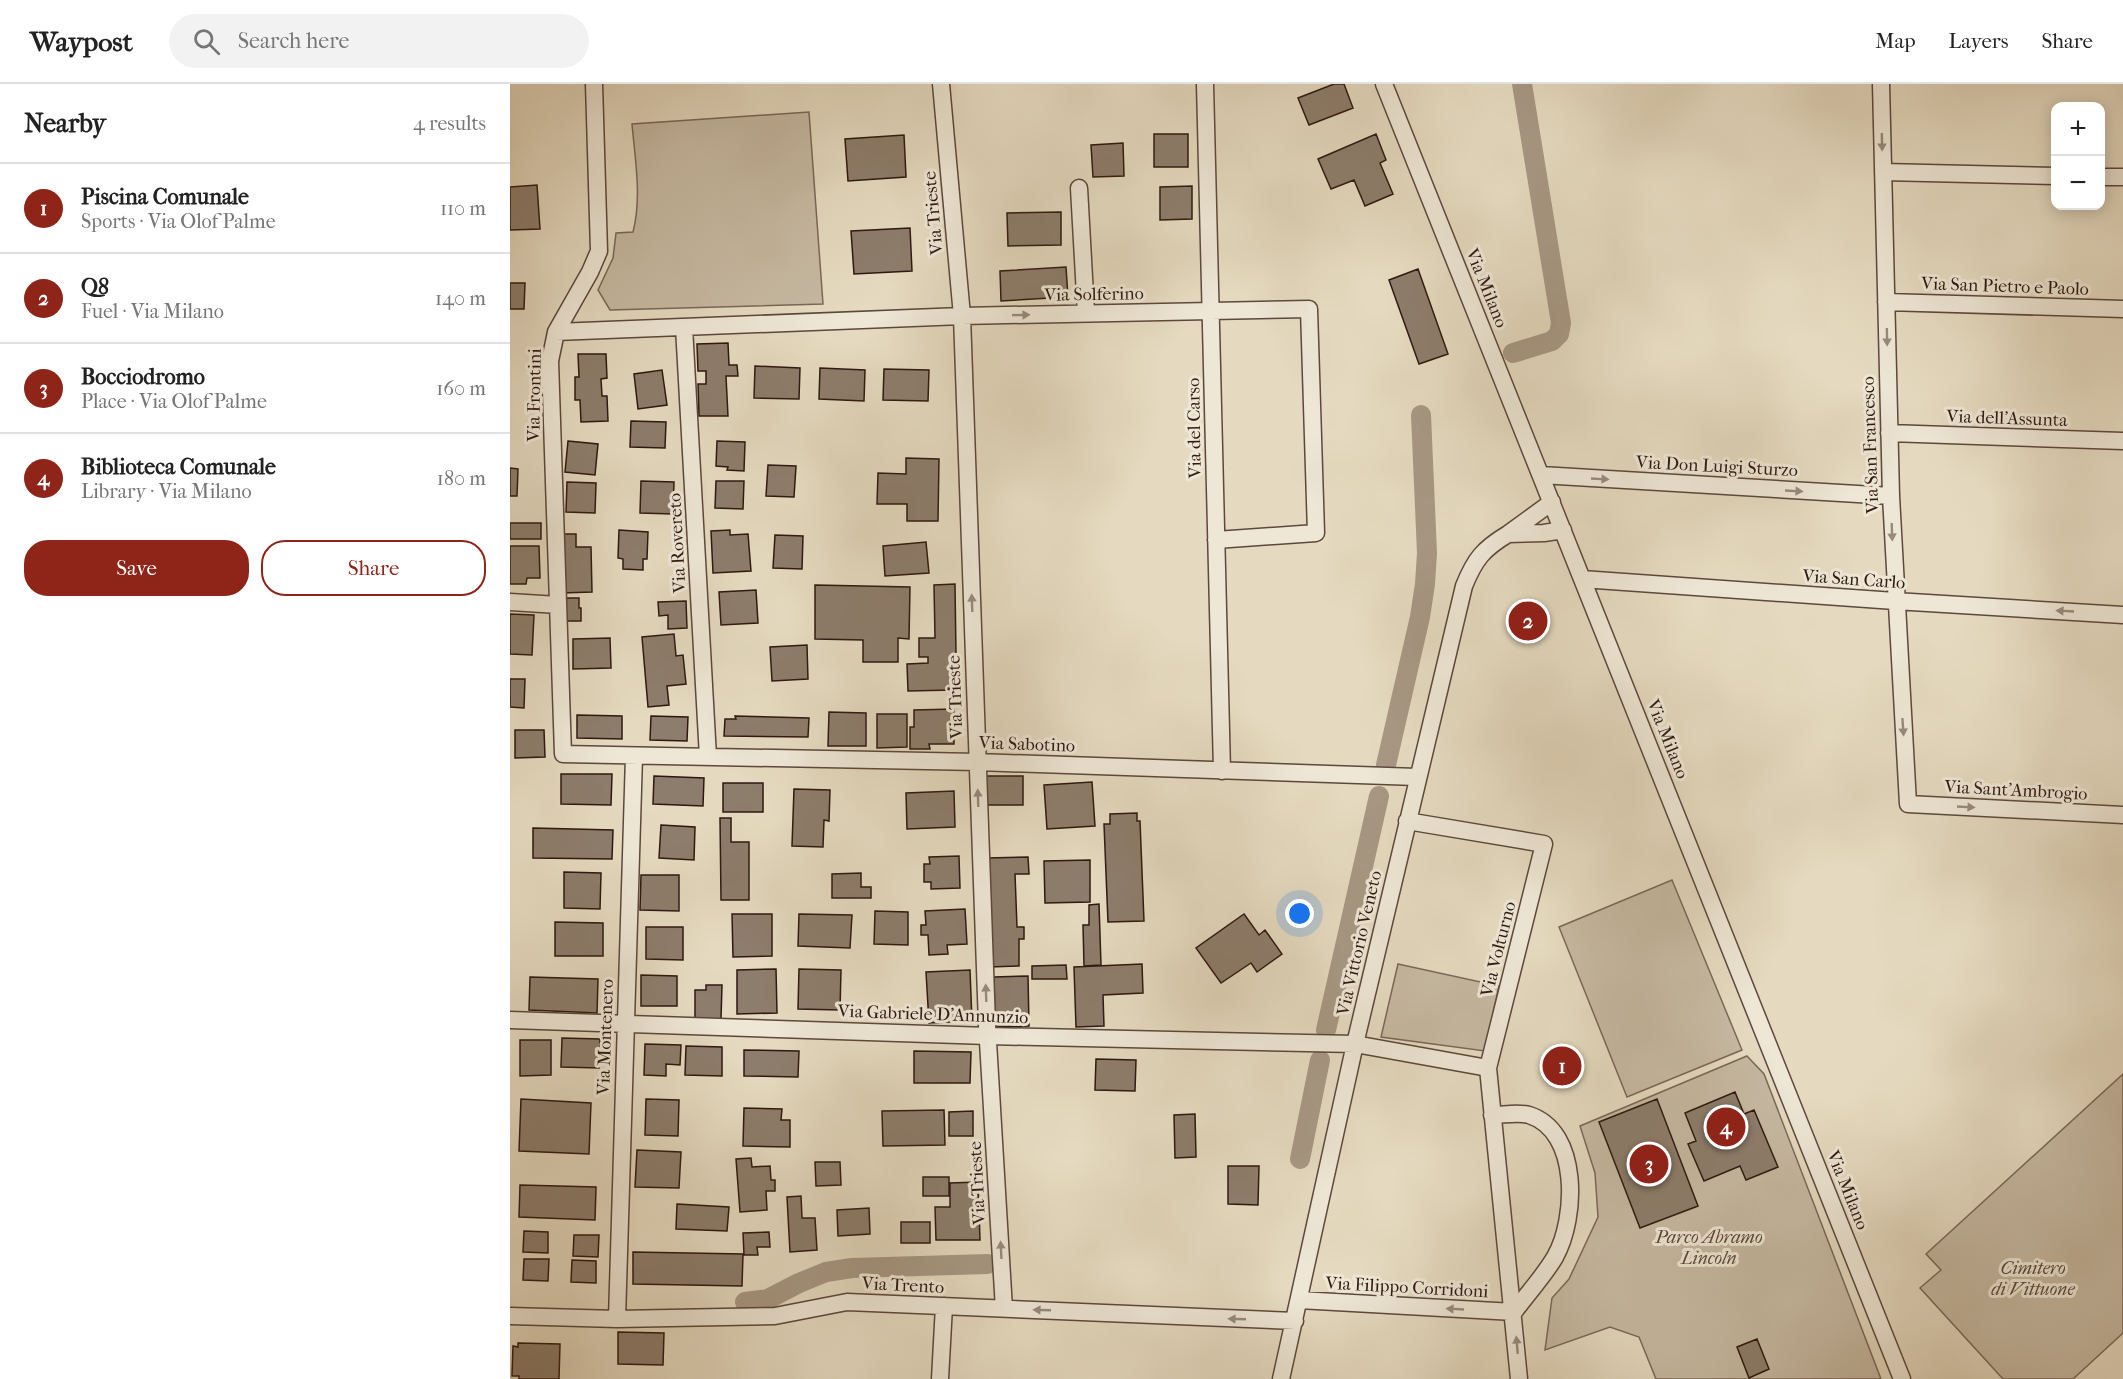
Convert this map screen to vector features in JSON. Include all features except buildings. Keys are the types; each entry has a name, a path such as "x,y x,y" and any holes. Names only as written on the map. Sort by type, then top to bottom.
{"street":[{"name":"Via Frontini","path":"563,754 550,361 556,332 590,272 599,251 594,84"},
{"name":"Via Trieste","path":"940,84 962,316 988,1036 1004,1309"},
{"name":"Via del Carso","path":"1205,84 1222,771"},
{"name":"Via Milano","path":"1384,84 1902,1379"},
{"name":"Via San Francesco","path":"1881,84 1891,496 1908,804"},
{"path":"1883,172 2051,176"},
{"path":"2105,177 2123,177"},
{"path":"1079,188 1086,314"},
{"name":"Via San Pietro e Paolo","path":"1886,302 2123,309"},
{"name":"Via Solferino","path":"556,332 962,316 1309,309 1316,533 1216,540"},
{"name":"Via Rovereto","path":"684,327 708,757"},
{"name":"Via dell'Assunta","path":"1889,433 2123,441"},
{"name":"Via Don Luigi Sturzo","path":"1541,475 1891,496"},
{"name":"Via Vittorio Veneto","path":"1281,1379 1355,1044 1464,586 1479,555 1491,544 1552,502"},
{"path":"1508,534 1563,530"},
{"name":"Via San Carlo","path":"1582,579 2123,615"},
{"path":"510,602 558,605"},
{"name":"Via Sabotino","path":"563,754 977,762 1417,777"},
{"name":"Via Montenero","path":"617,1319 634,756"},
{"name":"Via Sant'Ambrogio","path":"1908,804 2123,815"},
{"name":"Via Volturno","path":"1407,821 1544,844 1488,1068"},
{"name":"Via Gabriele D'Annunzio","path":"510,1020 988,1036 1355,1044"},
{"path":"1355,1044 1488,1068 1520,1379"},
{"path":"1492,1115 1528,1115 1552,1128 1567,1161 1571,1194 1568,1226 1555,1257 1514,1312"},
{"name":"Via Filippo Corridoni","path":"1299,1300 1514,1312"},
{"name":"Via Trento","path":"510,1316 617,1319 775,1316 847,1302 1295,1321"},
{"path":"940,1379 944,1306"}],"green space":[{"path":"809,112 823,304 610,310 598,290 613,258 616,233 633,232 636,219 637,178 632,124"},
{"path":"1672,880 1742,1050 1627,1097 1559,927"},
{"path":"1398,964 1499,986 1485,1051 1381,1037"},
{"name":"Parco Abramo Lincoln","path":"1747,1056 1764,1074 1881,1379 1656,1379 1639,1337 1610,1327 1545,1350 1552,1298 1569,1279 1598,1217 1595,1173 1580,1126"},
{"name":"Cimitero di Vittuone","path":"2123,1074 2123,1333 2073,1379 2003,1379 1920,1288 1941,1270 1926,1254"}],"shaded area":[{"path":"1563,1045 1578,1078 1560,1086 1545,1053"}],"waterway":[{"path":"1513,353 1552,341 1559,334 1561,323 1522,84"},
{"path":"1386,765 1420,617 1425,584 1427,553 1421,415"},
{"path":"1326,1030 1379,796"},
{"path":"1300,1159 1320,1060"},
{"path":"745,1302 768,1299 826,1272 852,1268 988,1264"}],"place":[{"name":"Q8","path":"1528,621"},
{"name":"Piscina Comunale","path":"1562,1066"},
{"name":"Biblioteca Comunale","path":"1726,1127"},
{"name":"Bocciodromo","path":"1649,1164"}]}
